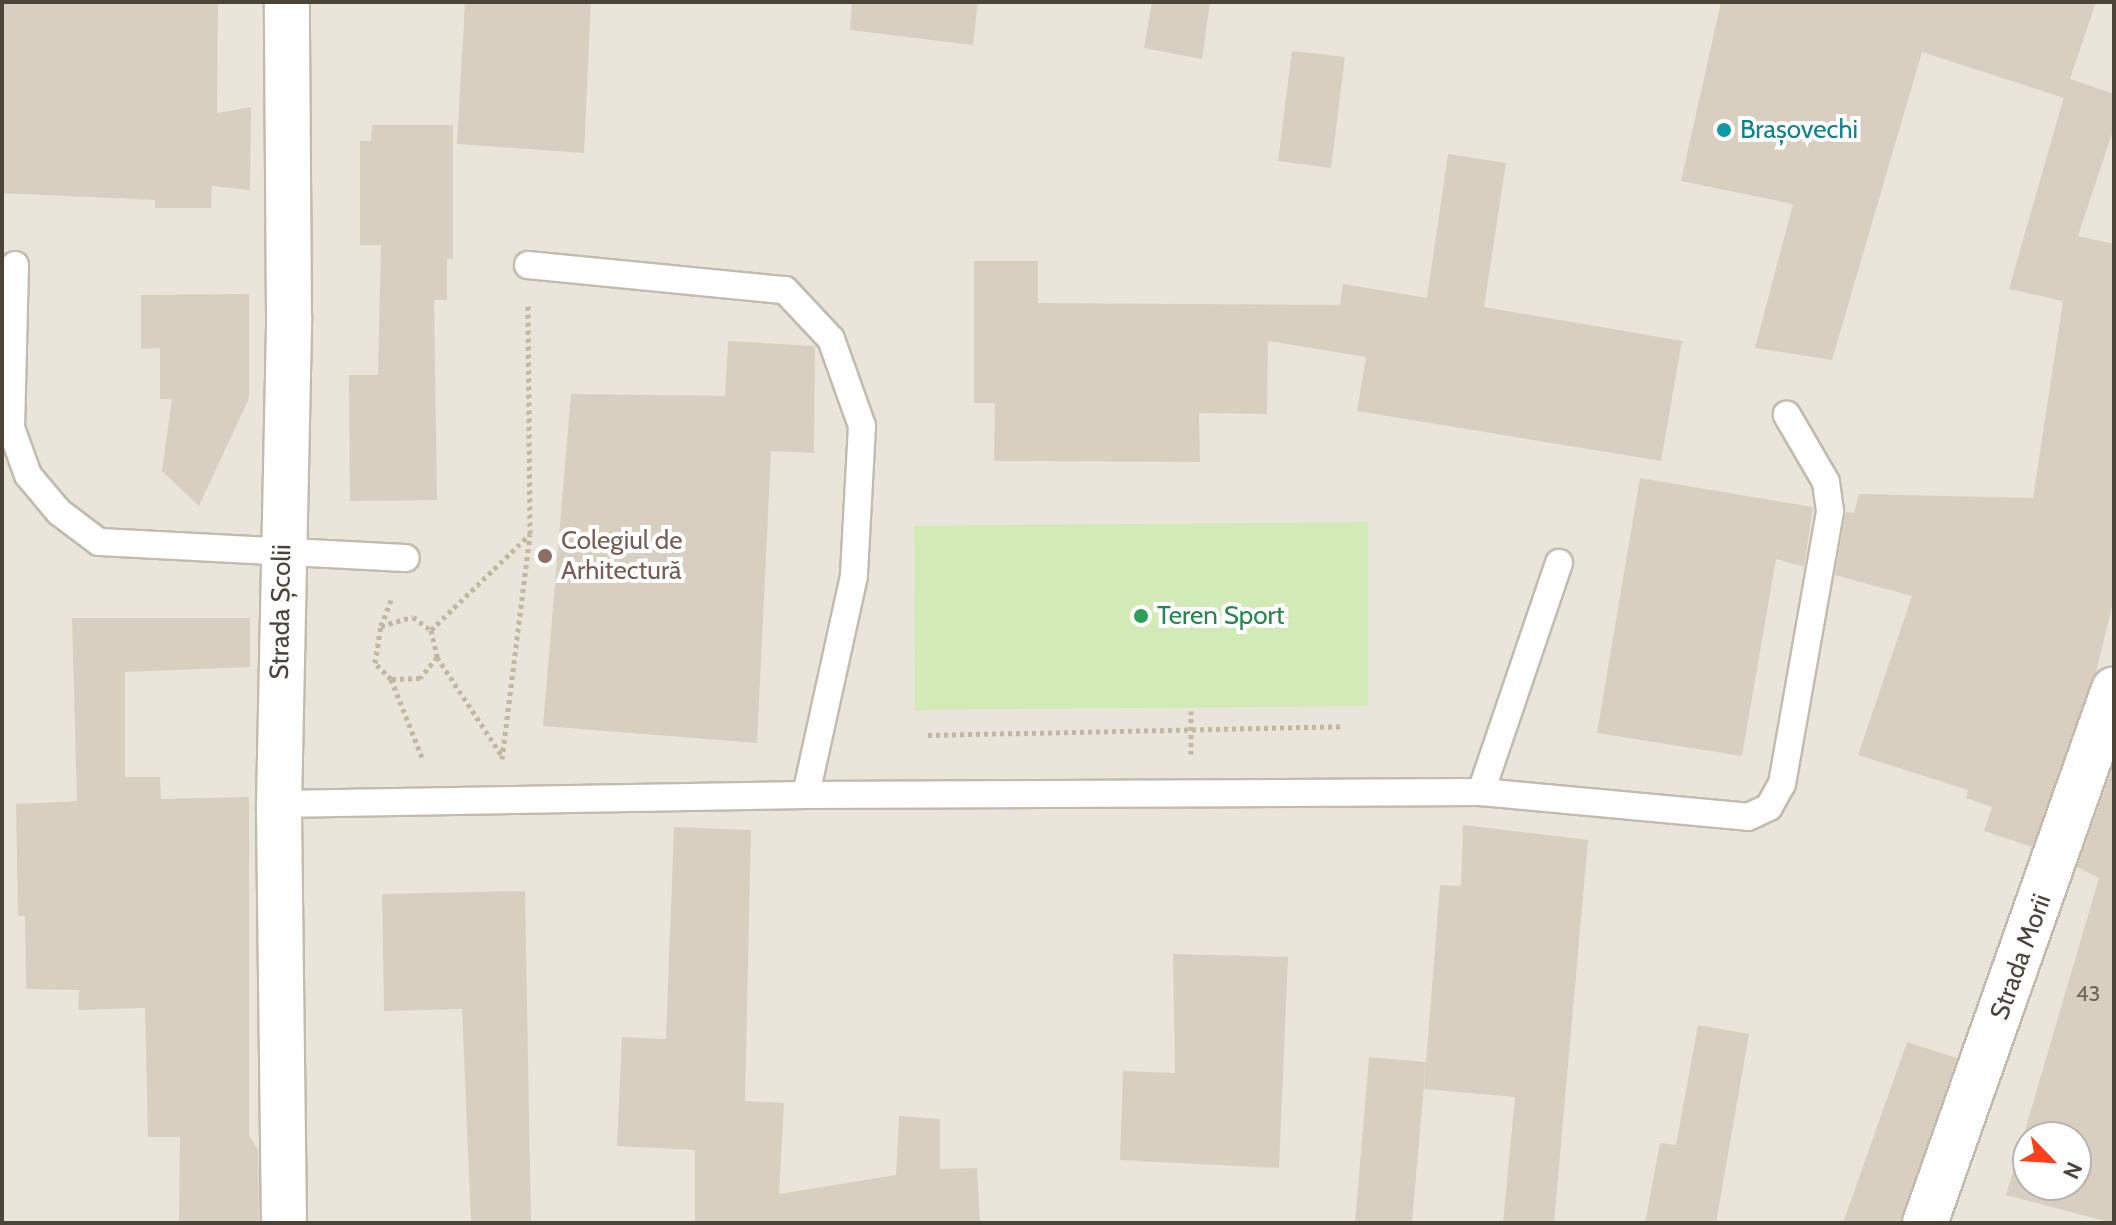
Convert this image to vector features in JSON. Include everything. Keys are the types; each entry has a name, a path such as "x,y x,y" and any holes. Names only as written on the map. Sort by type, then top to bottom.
{"street":[{"name":"Strada Școlii","path":"284,1223 279,804 289,316 287,2"},
{"name":"Strada Morii","path":"1925,1223 2114,689"}],"lane":[{"path":"15,265 11,428 28,475 59,512 99,542 406,558"},
{"path":"528,265 785,290 831,339 862,426 854,576 806,795"},
{"path":"279,804 806,795 1481,792 1586,798 1708,817 1748,817 1769,807 1782,784 1830,511 1826,482 1787,415"},
{"path":"1481,792 1559,563"}],"path":[{"path":"502,800 502,757 530,534 528,265"},
{"path":"431,630 530,534"},
{"path":"439,801 391,679 375,663 381,626 413,617 431,630 437,657 502,757"},
{"path":"391,679 420,678 437,657"},
{"path":"928,735 1343,726"}],"shaded area":[{"path":"2,2 2114,2 2114,1223 2,1223"}],"green space":[{"name":"Teren Sport","path":"1368,522 1368,706 915,710 914,526"}],"building":[{"path":"2,2 218,2 217,113 251,107 250,190 212,186 211,208 155,208 155,200 2,193"},
{"path":"465,2 591,2 584,153 457,144"},
{"path":"852,2 978,2 973,45 850,30"},
{"path":"1152,2 1210,2 1202,59 1144,48"},
{"path":"1721,2 2096,2 2070,79 2114,94 2114,128 2078,236 2114,244 2114,599 2096,672 2032,847 1984,831 1992,807 1966,798 1968,790 1858,755 1912,596 1835,575 1846,512 1854,513 1859,494 2033,498 2063,301 2009,289 2064,98 1922,52 1832,360 1755,348 1793,204 1681,181"},
{"path":"1292,51 1345,57 1331,168 1278,161"},
{"path":"372,125 453,125 453,259 447,259 447,300 434,300 437,500 350,501 349,375 378,375 381,245 360,245 360,141 371,141"},
{"path":"1448,154 1506,163 1484,307 1682,341 1661,461 1357,411 1366,357 1268,341 1267,414 1199,413 1200,462 994,461 995,403 974,403 974,261 1038,261 1038,303 1340,305 1343,284 1427,298"},
{"path":"249,294 249,398 199,506 162,471 172,399 160,399 160,348 141,349 141,295"},
{"path":"728,341 815,346 814,453 771,451 757,743 543,726 571,394 725,396"},
{"path":"1640,478 1813,507 1804,567 1776,559 1742,756 1597,733"},
{"path":"72,618 250,618 250,667 125,672 125,777 160,777 161,799 249,797 249,1135 258,1150 259,1223 179,1223 180,1137 148,1137 145,1008 78,1010 79,990 26,989 25,916 18,916 16,804 77,801"},
{"path":"2114,764 2114,1223 2029,1201 2092,1201 2092,1121 2028,1121 2099,878 2077,867"},
{"path":"1463,825 1588,840 1554,1223 1503,1223 1515,1097 1424,1089 1440,885 1461,886"},
{"path":"674,827 751,830 745,1101 784,1103 779,1194 896,1175 899,1116 940,1119 940,1169 977,1168 980,1223 695,1223 695,1150 617,1146 622,1037 666,1039"},
{"path":"525,891 531,1223 471,1223 462,1009 384,1011 382,894"},
{"path":"1173,954 1288,957 1279,1168 1120,1160 1123,1071 1175,1073"},
{"path":"1698,1025 1749,1034 1716,1223 1645,1223 1660,1143 1676,1145"},
{"path":"1907,1042 1957,1058 1901,1223 1843,1223"},
{"path":"1369,1057 1426,1062 1412,1223 1355,1223"},
{"path":"2012,1175 2012,1197 2006,1195"}],"place":[{"name":"Brașovechi","path":"1724,130"},
{"name":"Colegiul de Arhitectură","path":"545,556"},
{"name":"Teren Sport","path":"1141,616"}]}
